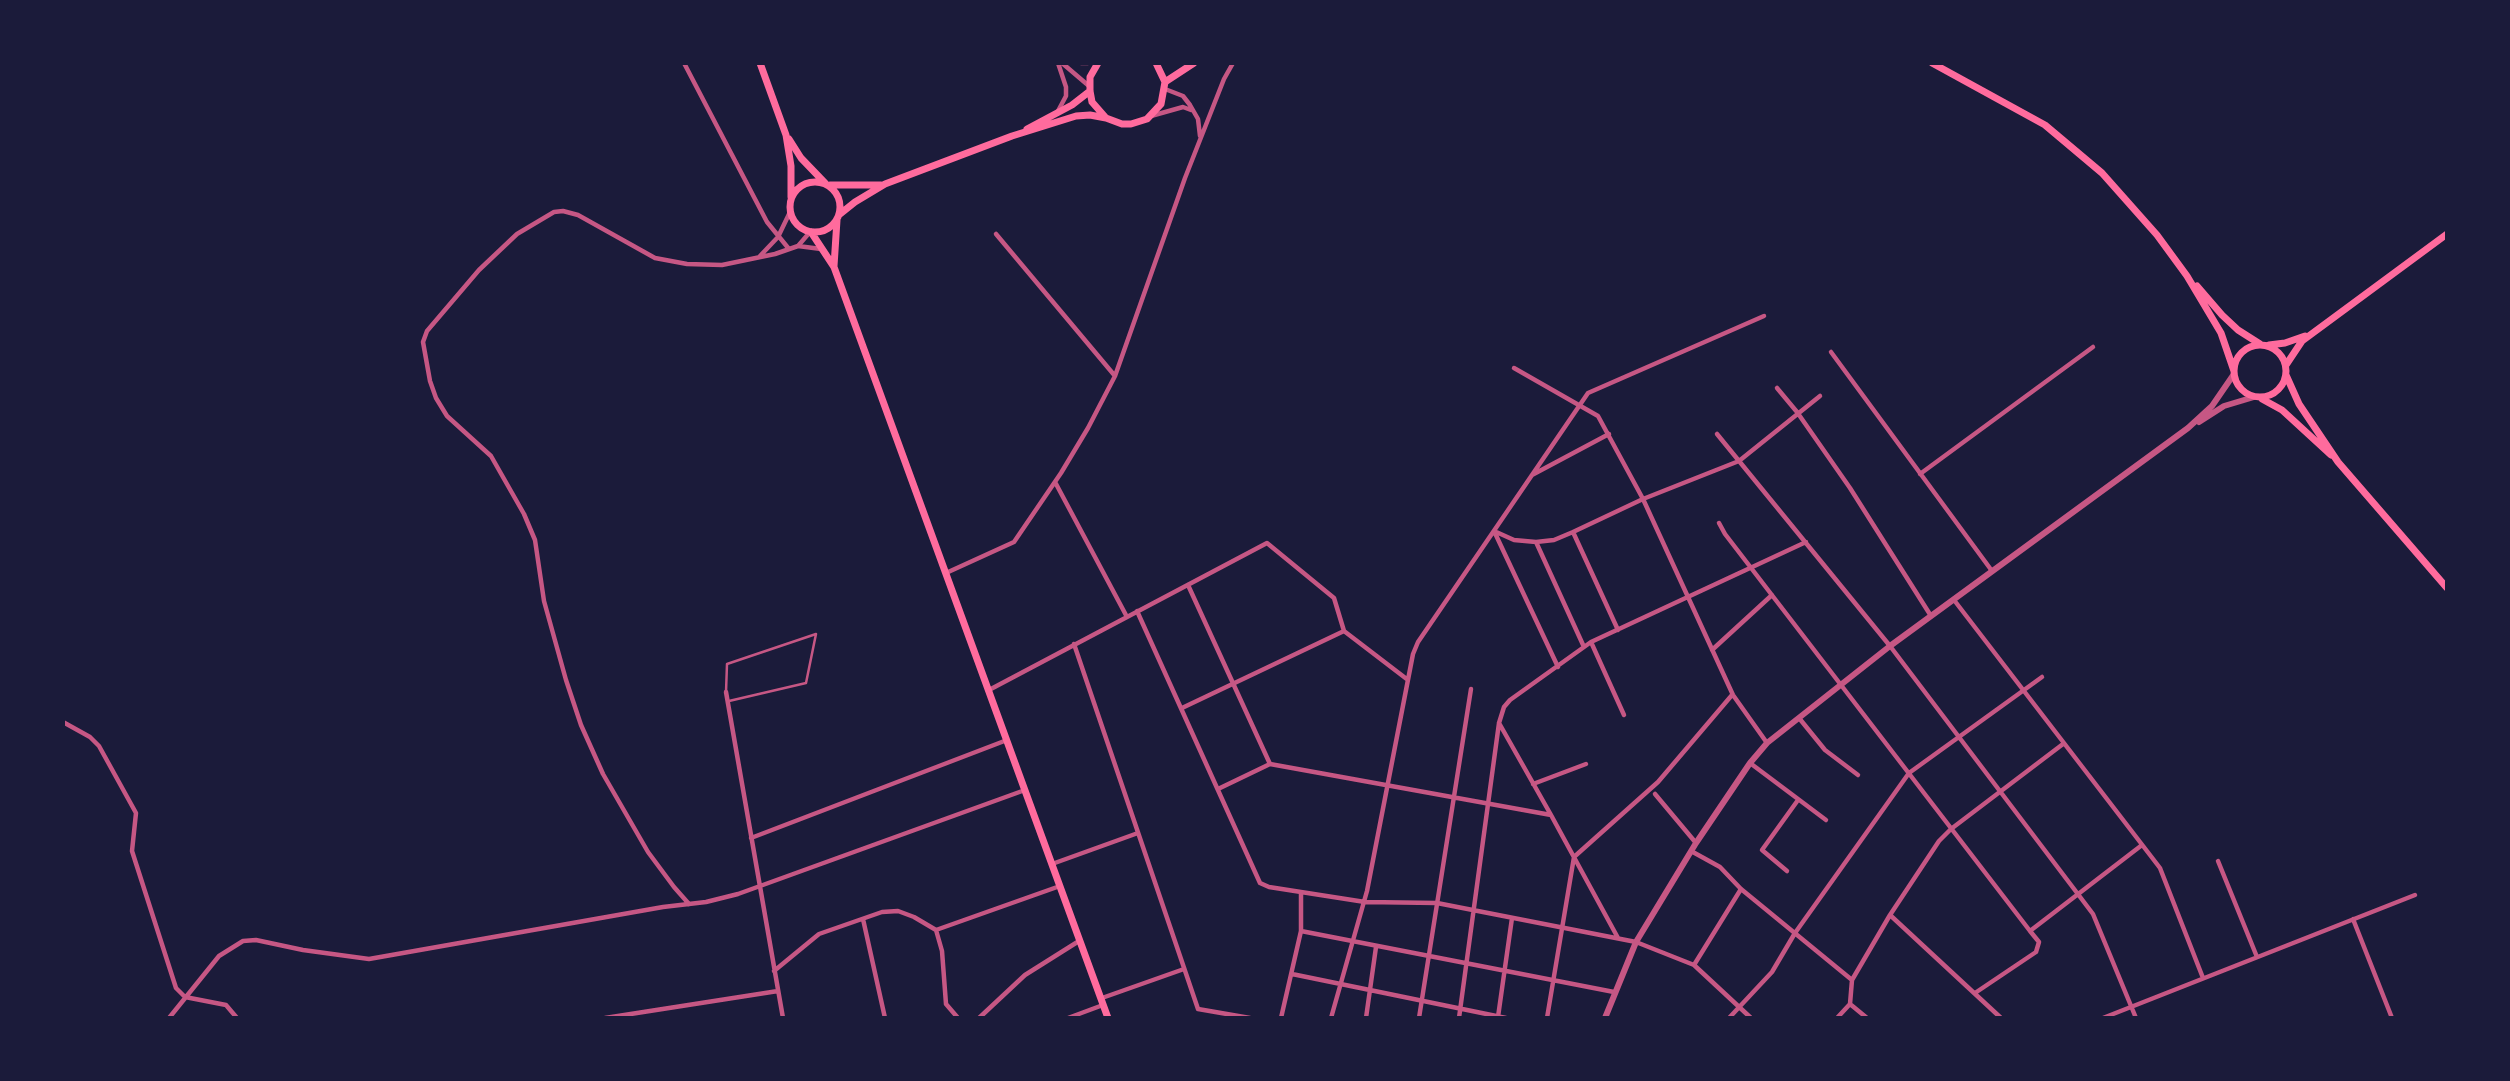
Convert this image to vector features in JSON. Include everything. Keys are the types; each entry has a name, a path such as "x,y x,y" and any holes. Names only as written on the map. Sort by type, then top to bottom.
{"main road":[{"path":"760,63 786,135 790,166 790,212 797,224 811,232 834,267 1108,1018"},
{"path":"1098,63 1090,77 1090,89 1093,102 1106,118"},
{"path":"811,232 827,229 855,201 886,184 1012,136 1076,116 1090,115 1131,124 1151,116 1161,104 1165,86 1156,63"},
{"path":"1165,86 1194,63"},
{"path":"1931,63 2015,107 2069,143 2122,194 2187,276 2222,315 2238,330 2278,352 2286,365 2284,383 2273,394 2256,397"},
{"path":"1012,136 1057,114 1090,89"},
{"path":"786,135 801,158 840,201 834,267"},
{"path":"791,199 803,184 816,181 827,184 886,184"},
{"path":"2286,365 2302,341 2447,234"},
{"path":"2187,276 2221,334 2240,388 2282,410 2338,462 2447,587"},
{"path":"2234,372 2239,355 2245,349 2285,343 2312,333"},
{"path":"2286,375 2299,404 2338,462"}],"street":[{"path":"684,63 767,222 789,249"},
{"path":"1060,63 1090,89"},
{"path":"1057,114 1066,96 1060,63"},
{"path":"1081,63 1088,63"},
{"path":"946,573 1014,542 1088,428 1115,376 1199,143 1233,63"},
{"path":"1165,86 1183,96 1194,113 1200,129 1199,143"},
{"path":"1151,116 1183,107 1194,113"},
{"path":"688,904 648,852 603,774 581,725 566,680 544,601 535,540 524,514 491,456 447,416 436,398 425,357 424,342 427,331 479,270 517,234 554,212 563,211 578,215 655,258 670,262 722,265 798,246 822,249"},
{"path":"759,257 778,236 790,212"},
{"path":"798,246 811,232"},
{"path":"996,234 1115,376"},
{"path":"1331,1018 1365,902 1408,680 1418,642 1588,393 1764,316"},
{"path":"1920,474 2093,347"},
{"path":"1831,352 1992,571"},
{"path":"1514,368 1598,416 1643,499 1732,695 1766,743"},
{"path":"2188,428 2212,406 2234,372"},
{"path":"1777,388 1797,412 1931,616"},
{"path":"1494,531 1514,540 1554,540 1643,499 1739,461 1820,396"},
{"path":"1605,1018 1636,942 1696,843 1766,743 1890,646 2188,428 2224,406 2256,397"},
{"path":"1532,475 1609,434"},
{"path":"1717,434 1890,646 2078,893 2093,914 2136,1018"},
{"path":"1055,482 1127,617"},
{"path":"1719,523 1840,685 2039,942 2036,952 1975,993"},
{"path":"1494,531 1558,667"},
{"path":"1573,532 1618,631"},
{"path":"1536,542 1584,647"},
{"path":"1459,1018 1499,723 1510,700 1591,642 1689,599 1806,542"},
{"path":"989,690 1267,543 1334,598 1343,631 1408,680"},
{"path":"1188,585 1270,764"},
{"path":"1712,650 1772,595"},
{"path":"1954,600 2160,867 2203,978"},
{"path":"1137,611 1260,883 1269,887 1365,902 1437,903 1636,942 1694,965 1751,1018"},
{"path":"1182,708 1343,631"},
{"path":"1591,642 1624,715"},
{"path":"1074,644 1198,1009 1196,1018"},
{"path":"1728,1018 1773,972 1795,933 1909,774 2042,677"},
{"path":"1419,1018 1471,689"},
{"path":"726,692 783,1018"},
{"path":"1547,1018 1560,927 1574,857 1658,782 1732,695"},
{"path":"1799,718 1825,750 1858,775"},
{"path":"63,722 90,737 99,746 136,813 132,851 176,988 185,997 226,1005 237,1018"},
{"path":"1499,723 1618,938"},
{"path":"751,838 1007,740"},
{"path":"1837,1018 1850,1004 1852,980 1890,915 1939,841 2063,744"},
{"path":"1750,763 1826,820"},
{"path":"1218,789 1270,764 1551,816"},
{"path":"1533,784 1586,764"},
{"path":"169,1018 219,956 243,941 256,940 357,958 382,957 728,898 1025,790"},
{"path":"1656,794 1696,843"},
{"path":"1787,871 1762,850 1798,800"},
{"path":"1052,864 1138,833"},
{"path":"2030,931 2142,845"},
{"path":"1691,851 1720,867 1741,889 1852,980"},
{"path":"2218,861 2257,957"},
{"path":"936,930 1060,886"},
{"path":"1694,965 1741,889"},
{"path":"1281,1018 1301,931 1301,891"},
{"path":"2102,1018 2415,895"},
{"path":"774,971 819,934 882,912 898,911 914,916 936,930 942,951 946,1004 958,1018"},
{"path":"1890,915 2001,1018"},
{"path":"1498,1017 1512,918"},
{"path":"863,919 885,1018"},
{"path":"2353,919 2392,1018"},
{"path":"1301,931 1614,992"},
{"path":"979,1018 1025,975 1079,941"},
{"path":"1366,1018 1376,947"},
{"path":"1068,1018 1184,969"},
{"path":"1292,974 1506,1018"},
{"path":"605,1018 778,991"},
{"path":"1850,1004 1867,1018"},
{"path":"1198,1009 1250,1018"}],"lane":[{"path":"726,692 727,664 816,634 806,683 727,701"}]}
